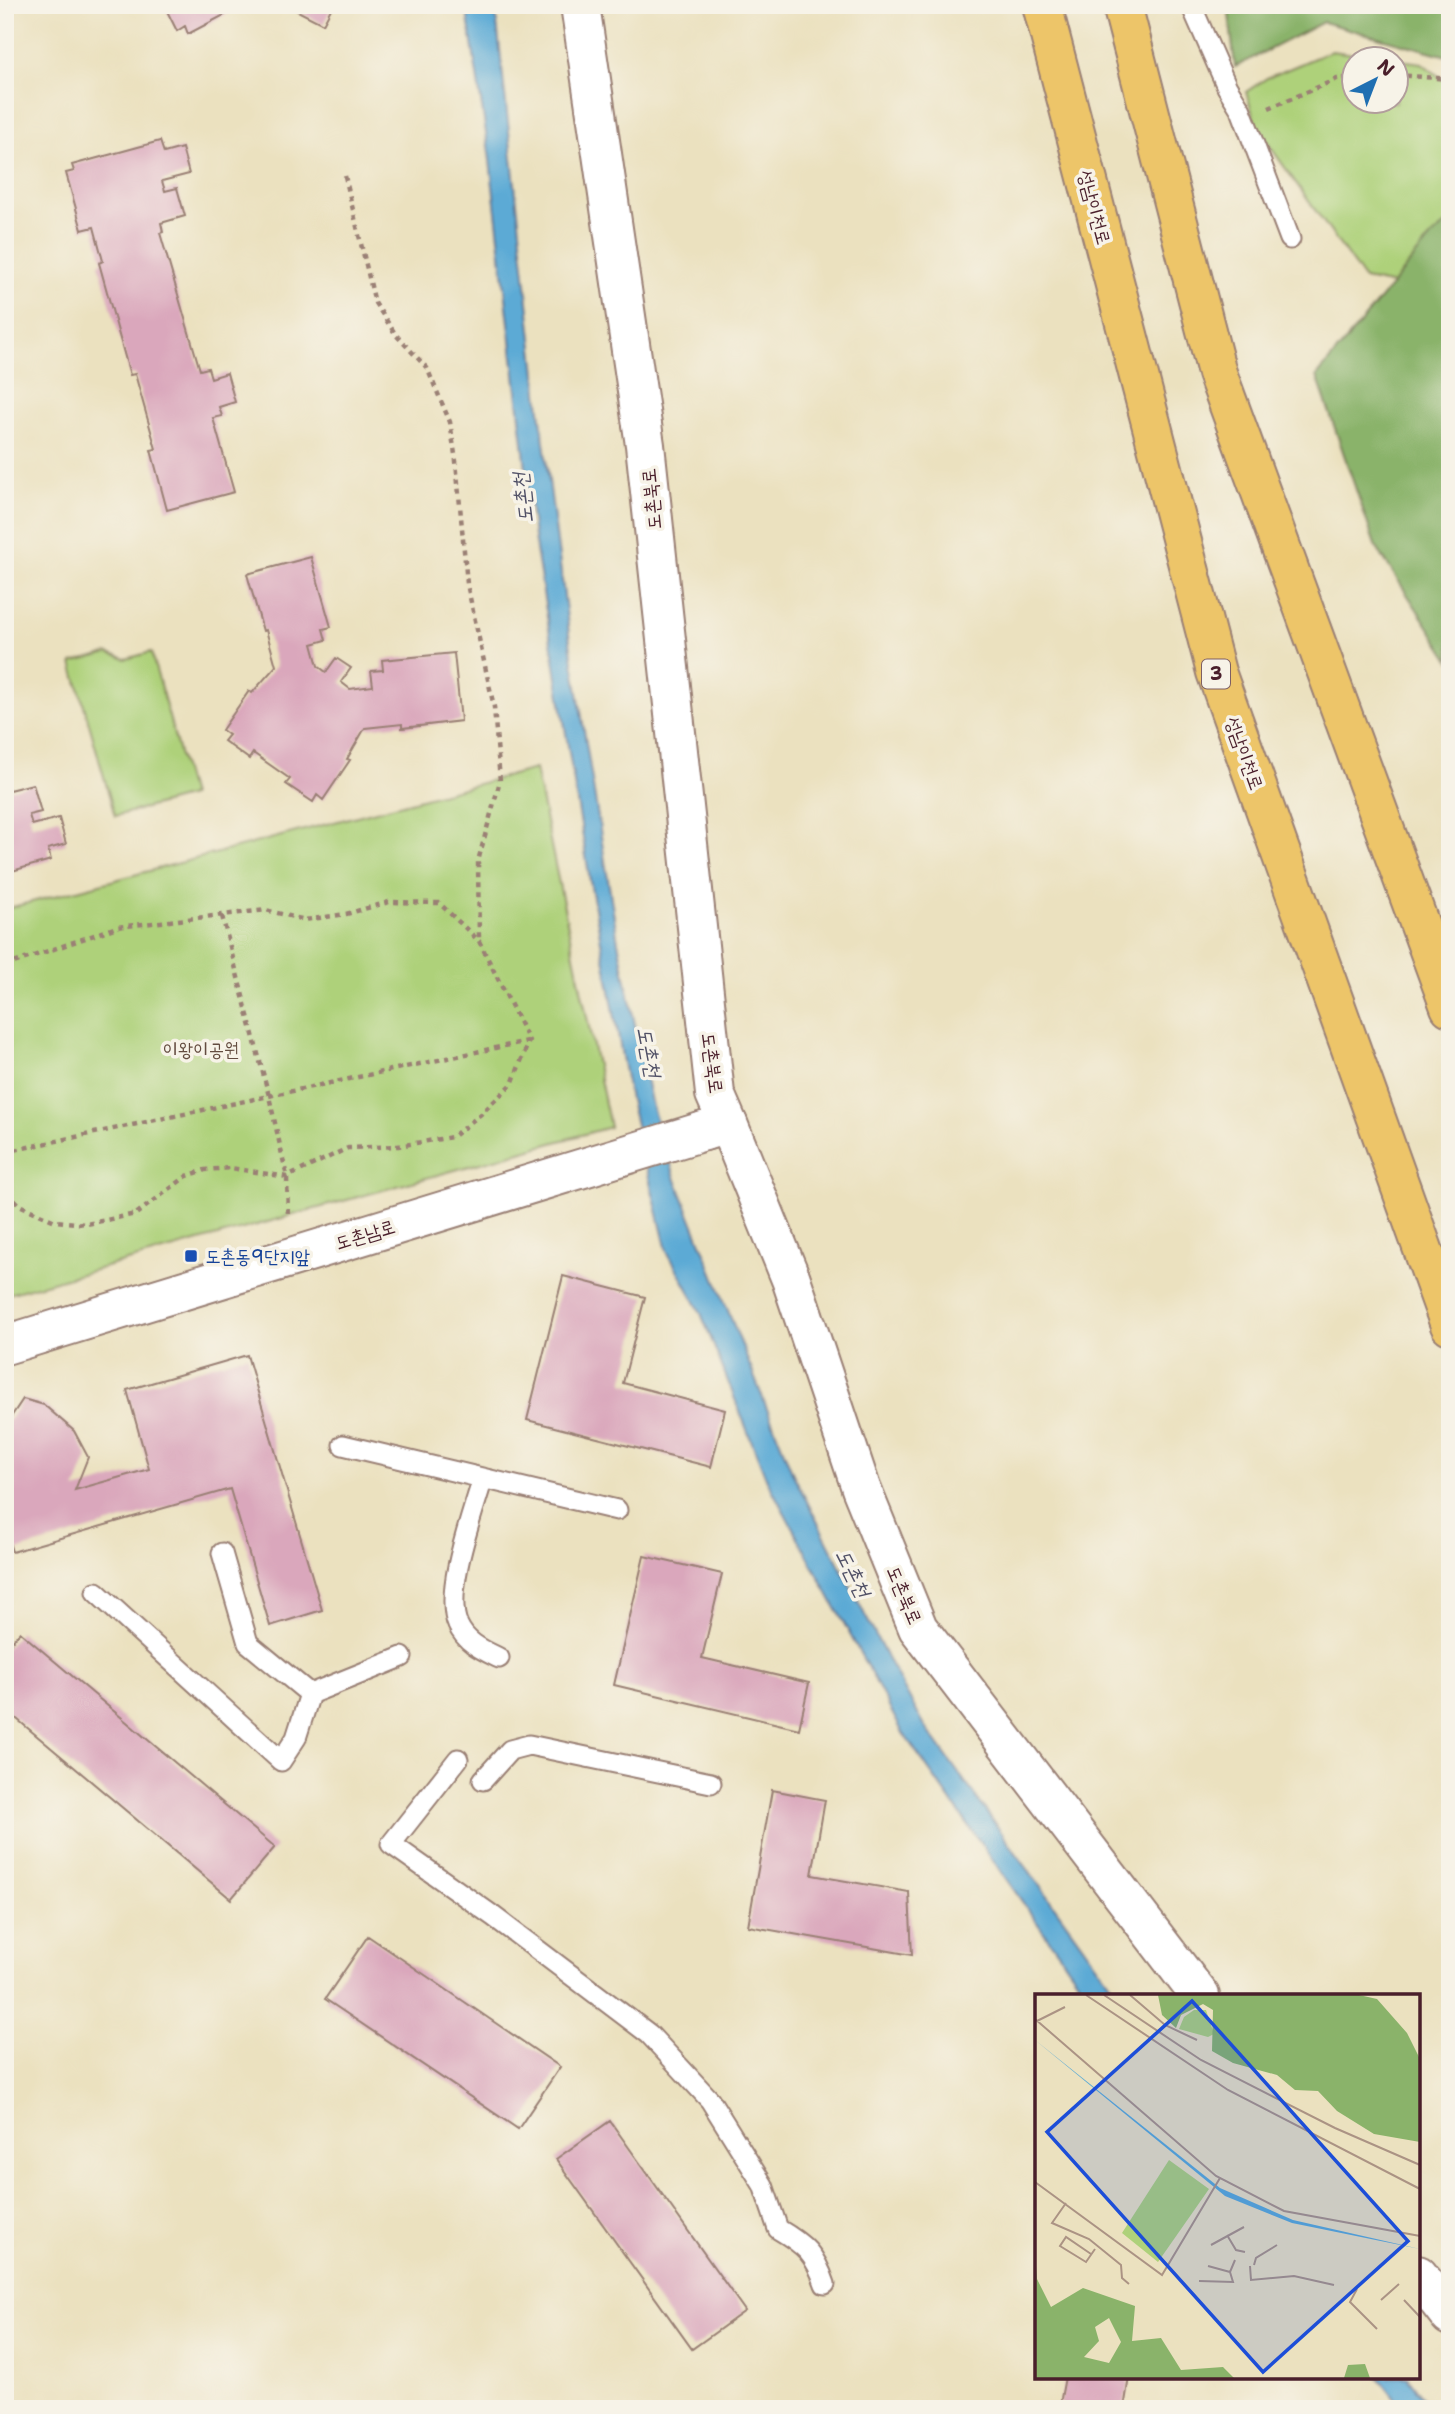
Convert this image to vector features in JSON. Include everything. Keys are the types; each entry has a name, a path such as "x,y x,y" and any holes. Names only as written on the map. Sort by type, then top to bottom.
{"highway":[{"name":"성남이천로","path":"1042,5 1216,672 1450,1325"},
{"path":"1122,5 1217,373 1450,1007"}],"street":[{"name":"도촌북로","path":"580,5 645,445 715,1094 716,1127 791,1279 861,1488 918,1628 1198,1994"},
{"name":"도촌남로","path":"5,1345 716,1127"},
{"path":"1420,2278 1450,2316"}],"lane":[{"path":"1191,5 1227,87 1241,110 1290,239"},
{"path":"343,1445 617,1510"},
{"path":"483,1478 455,1578 455,1599 458,1624 472,1644 499,1658"},
{"path":"222,1553 248,1643 310,1694"},
{"path":"96,1592 281,1761 296,1738 310,1694"},
{"path":"310,1694 402,1657"},
{"path":"483,1780 510,1750 529,1745 710,1783"},
{"path":"458,1759 391,1844 493,1916 649,2035 709,2100 764,2185 778,2229 800,2242 817,2260 825,2284"}],"path":[{"path":"1410,76 1450,79"},
{"path":"1241,110 1273,107 1340,79"},
{"path":"345,176 375,303 396,335 427,368 450,422 467,584 494,707 500,781 478,861 479,941"},
{"path":"5,966 117,928 266,910 305,920 346,914 389,902 439,903 479,941 529,1041 512,1084 452,1137 398,1146 348,1148 286,1177 231,1168 205,1170 187,1176 136,1214 87,1224 55,1221 19,1205 5,1191"},
{"path":"222,916 269,1096 286,1177"},
{"path":"5,1152 529,1041"}],"green space":[{"path":"1228,5 1450,5 1450,57 1323,22 1235,67"},
{"path":"1331,51 1340,52 1340,116 1410,116 1410,61 1422,63 1450,85 1450,255 1415,289 1364,279 1257,128 1246,92 1267,78"},
{"path":"1450,221 1450,660 1375,545 1317,376 1431,237"},
{"path":"151,652 191,796 115,816 72,663 108,653 126,659"},
{"name":"이왕이공원","path":"535,769 610,1127 5,1295 5,909"}],"water":[{"path":"466,5 495,5 541,419 571,649 618,942 652,1107 676,1180 793,1474 886,1656 924,1725 1118,1994 1088,1994 903,1733 767,1480 700,1311 667,1251 630,1100 590,881 534,537 489,152"},
{"path":"1380,2379 1409,2379 1432,2409 1403,2409"}],"building":[{"path":"164,5 235,5 228,9 230,12 188,34 185,26 177,31"},
{"path":"286,5 333,5 323,24"},
{"path":"160,141 164,153 182,148 189,174 162,181 165,191 177,188 185,216 161,223 163,232 160,233 200,370 208,368 211,378 227,373 235,402 219,407 222,416 213,418 234,492 167,510 151,450 156,449 135,374 130,375 99,263 103,261 94,227 82,230 66,173 74,171 72,165"},
{"path":"311,557 331,627 323,629 326,640 312,644 318,666 326,672 336,658 351,668 341,682 350,689 373,686 371,671 383,670 382,660 454,653 461,721 402,728 402,724 365,728 347,759 350,760 323,800 317,795 313,802 286,784 290,779 253,753 249,759 224,741 229,735 222,730 249,691 252,693 276,666 247,574"},
{"path":"5,781 9,790 33,784 41,812 29,815 32,825 59,818 66,844 48,849 51,860 5,873"},
{"path":"563,1276 645,1297 623,1383 725,1410 711,1467 527,1420"},
{"path":"247,1355 322,1610 270,1626 230,1489 12,1552 5,1528 5,1426 23,1399 44,1405 74,1431 88,1457 75,1490 149,1469 127,1390"},
{"path":"644,1556 722,1574 702,1658 809,1683 799,1729 614,1685"},
{"path":"20,1632 275,1847 231,1899 5,1709 5,1649"},
{"path":"772,1790 825,1800 812,1875 909,1892 912,1955 748,1926"},
{"path":"368,1936 560,2067 518,2129 325,1999"},
{"path":"610,2121 745,2311 692,2349 556,2159"},
{"path":"1065,2379 1129,2379 1124,2409 1059,2409"}],"place":[{"name":"도촌동9단지앞","path":"191,1256"}],"water label":[{"name":"도촌천","path":"523,498"},
{"name":"도촌천","path":"649,1052"},
{"name":"도촌천","path":"853,1573"}]}
